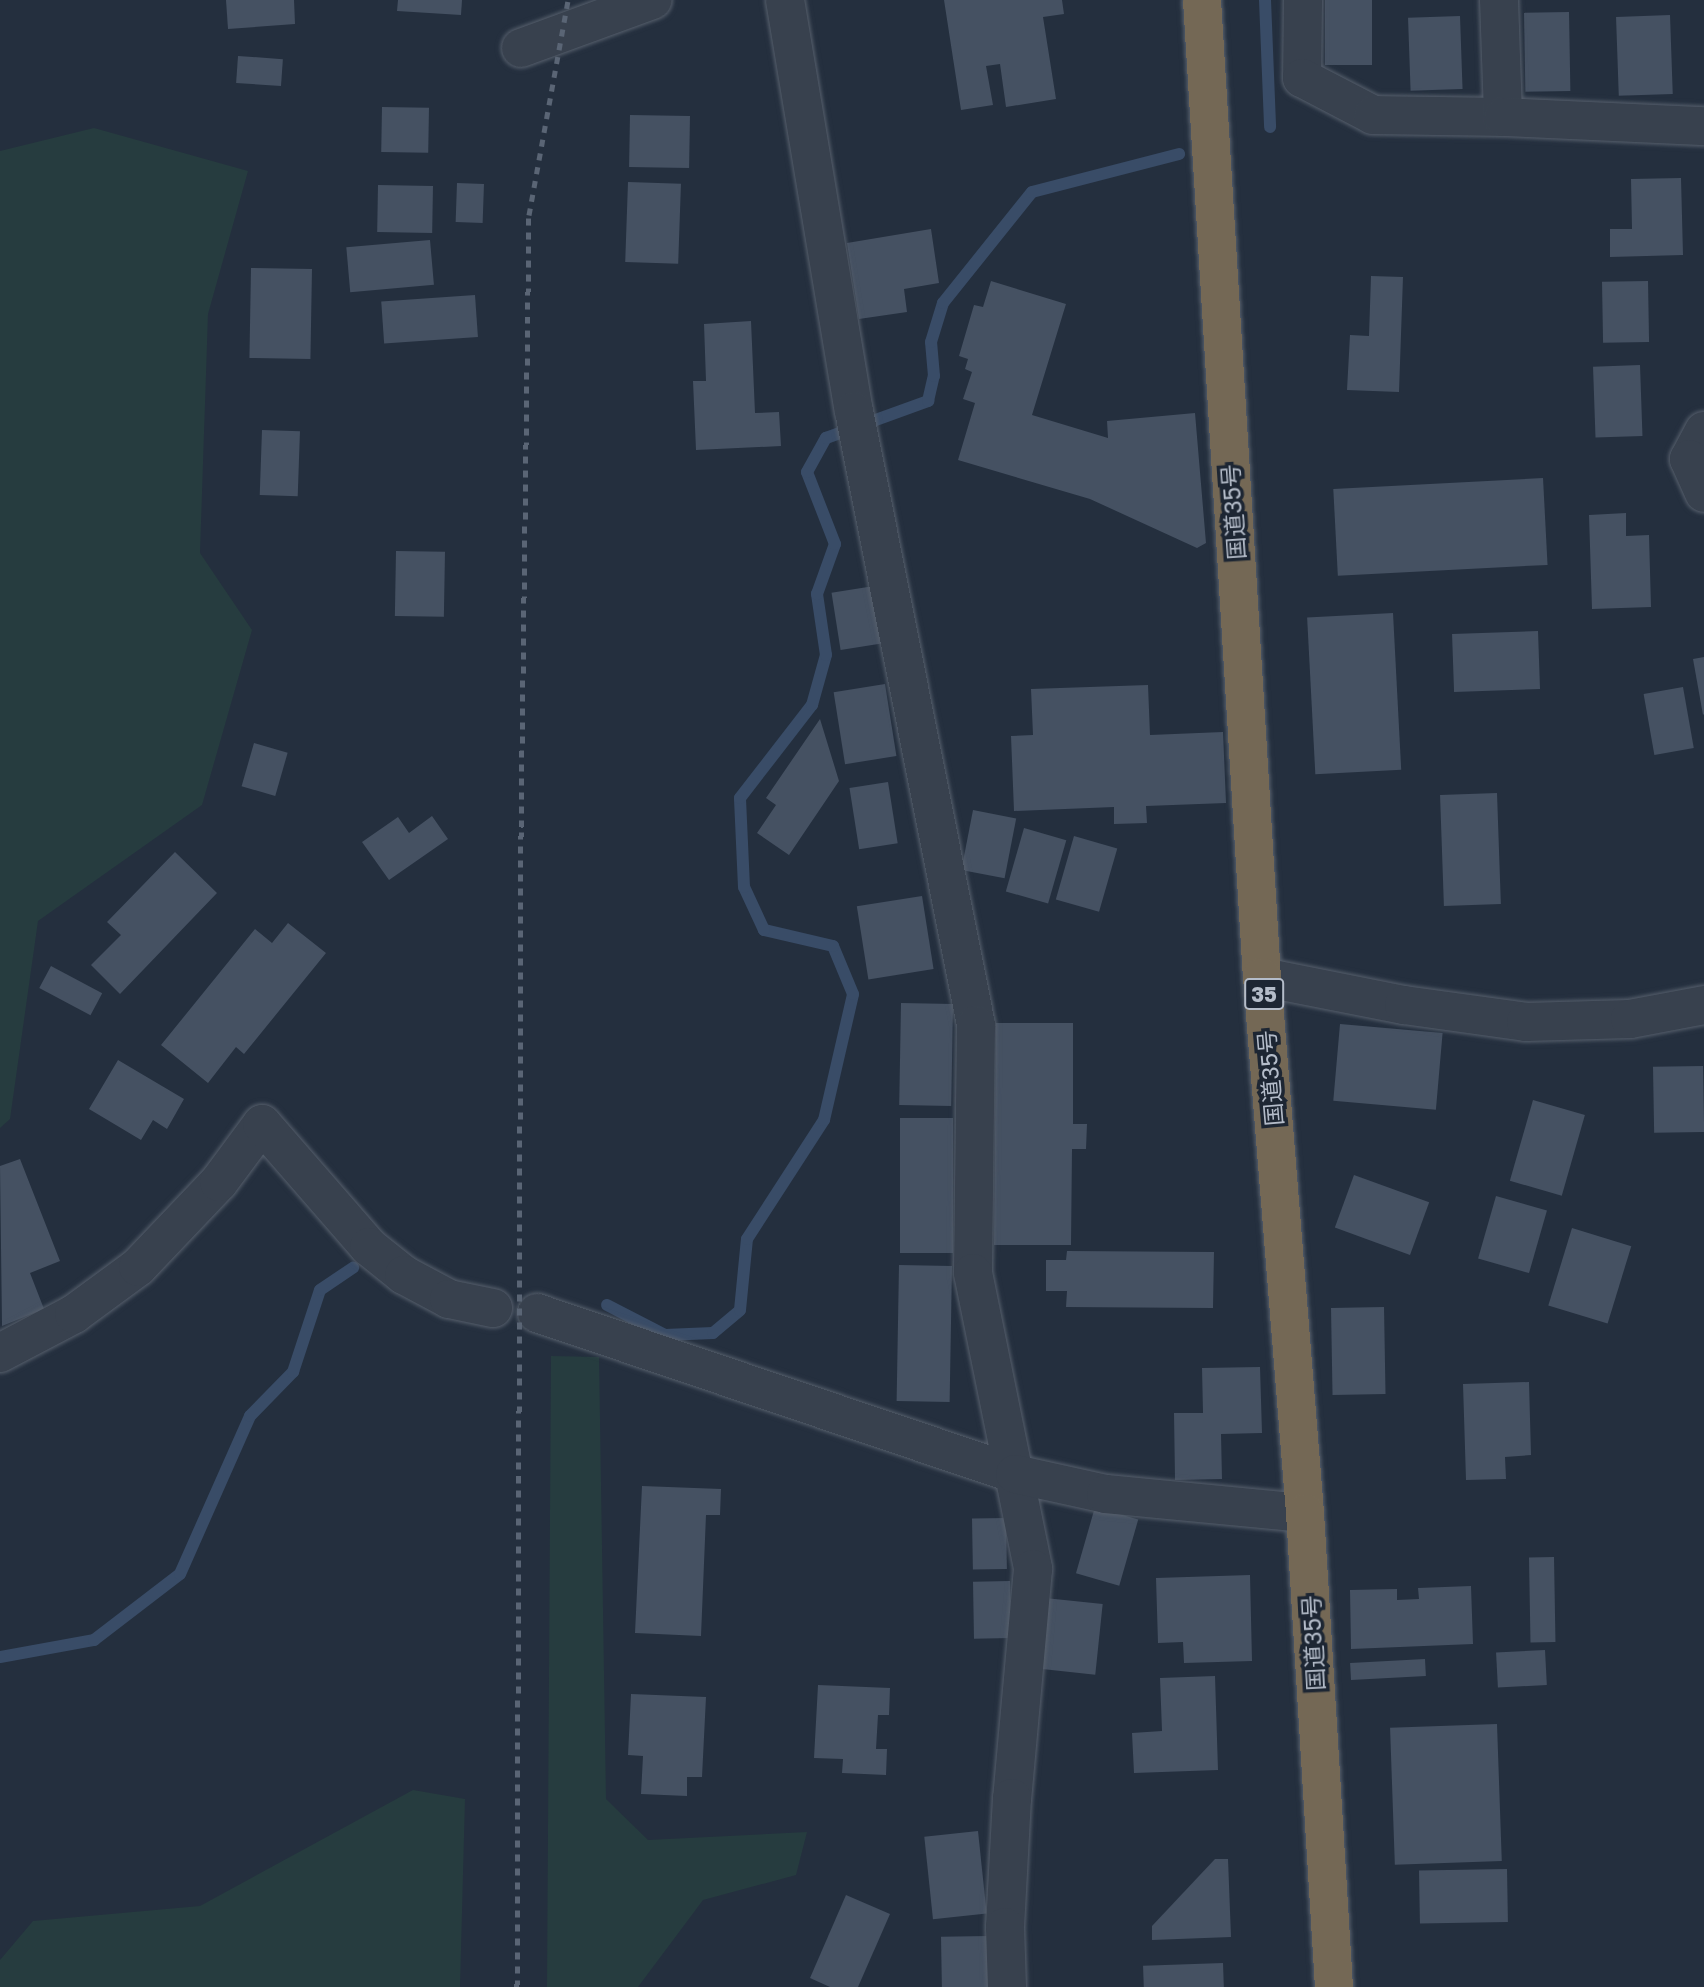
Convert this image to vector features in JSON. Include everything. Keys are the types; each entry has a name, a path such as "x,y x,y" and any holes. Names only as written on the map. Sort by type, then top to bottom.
{"highway":[{"name":"国道35号","path":"1202,0 1262,976 1305,1513 1334,1987"}],"street":[{"path":"522,48 652,0"},
{"path":"785,0 854,411 976,1025 973,1273 1033,1569 1012,1798 1004,1927 1007,1987"},
{"path":"1303,0 1302,78 1373,115 1503,117 1704,126"},
{"path":"1499,0 1503,117"},
{"path":"1704,431 1689,459 1704,493"},
{"path":"1262,976 1404,1005 1526,1022 1630,1019 1704,1005"},
{"path":"0,1353 74,1314 138,1267 219,1182 262,1124 369,1247 404,1275 450,1299 493,1308"},
{"path":"537,1313 1015,1474 1106,1494 1305,1513"}],"green space":[{"path":"94,128 248,171 208,314 200,553 252,630 202,805 38,921 10,1119 0,1128 0,151"},
{"path":"551,1356 599,1357 606,1799 648,1840 807,1832 796,1875 703,1900 638,1987 547,1987"},
{"path":"413,1790 465,1799 460,1987 0,1987 0,1960 33,1921 200,1906"}],"building":[{"path":"226,0 294,0 295,24 228,29"},
{"path":"398,0 462,0 461,15 397,11"},
{"path":"944,0 1062,0 1064,14 1043,17 1056,99 1006,107 1000,64 986,66 993,105 961,110"},
{"path":"1325,0 1372,0 1372,65 1325,65"},
{"path":"1569,12 1570,91 1525,92 1524,13"},
{"path":"1670,15 1673,94 1619,96 1616,17"},
{"path":"1460,16 1463,89 1411,91 1408,18"},
{"path":"238,56 283,59 281,86 236,83"},
{"path":"382,107 429,108 428,153 381,152"},
{"path":"630,115 690,116 689,168 629,167"},
{"path":"1681,178 1683,255 1610,257 1610,229 1632,229 1631,179"},
{"path":"628,182 681,184 678,264 625,262"},
{"path":"457,183 484,184 483,223 456,222"},
{"path":"378,185 433,186 432,233 377,232"},
{"path":"931,229 939,283 904,289 907,312 859,319 847,243"},
{"path":"430,240 434,285 350,292 346,247"},
{"path":"251,268 312,269 310,359 249,358"},
{"path":"1371,276 1403,277 1399,392 1347,390 1350,335 1369,336"},
{"path":"991,281 1066,304 1032,415 1108,438 1107,421 1195,413 1206,543 1197,548 1090,499 958,460 975,403 963,399 972,372 965,369 968,359 959,356 974,305 983,307"},
{"path":"1648,281 1649,342 1603,343 1602,282"},
{"path":"475,295 478,337 384,343 381,302"},
{"path":"751,321 755,413 779,412 781,446 696,450 693,381 706,381 704,324"},
{"path":"1640,365 1642,436 1596,438 1593,367"},
{"path":"262,430 300,431 298,496 260,495"},
{"path":"1543,478 1548,565 1338,576 1333,489"},
{"path":"1626,513 1626,536 1649,535 1651,607 1592,609 1589,515"},
{"path":"396,551 445,552 444,617 395,616"},
{"path":"874,586 883,643 841,650 832,593"},
{"path":"1393,613 1401,770 1315,774 1307,618"},
{"path":"1538,631 1540,689 1454,692 1452,634"},
{"path":"1704,657 1704,714 1703,715 1693,659"},
{"path":"885,684 896,756 845,764 834,692"},
{"path":"1148,685 1150,735 1223,732 1226,803 1146,806 1147,823 1114,824 1114,807 1014,811 1011,736 1033,735 1031,689"},
{"path":"1683,687 1694,748 1654,755 1644,694"},
{"path":"820,719 839,781 789,855 757,833 776,805 766,798"},
{"path":"254,743 288,753 275,796 242,786"},
{"path":"888,782 898,843 859,849 849,788"},
{"path":"1497,793 1501,904 1444,906 1440,795"},
{"path":"973,810 1016,818 1005,878 961,870"},
{"path":"432,816 448,839 389,880 362,842 398,817 409,833"},
{"path":"1024,828 1066,840 1048,904 1006,891"},
{"path":"1074,836 1117,848 1099,912 1056,899"},
{"path":"175,852 217,893 120,994 91,965 121,935 107,922"},
{"path":"922,896 934,969 868,979 857,906"},
{"path":"288,923 326,953 244,1054 236,1047 208,1083 161,1045 255,929 272,943"},
{"path":"51,966 102,993 90,1015 39,988"},
{"path":"901,1003 953,1004 951,1106 899,1105"},
{"path":"996,1023 1073,1023 1073,1124 1087,1124 1086,1149 1072,1149 1071,1245 994,1245"},
{"path":"1340,1024 1443,1033 1436,1110 1333,1101"},
{"path":"118,1060 184,1099 167,1129 153,1120 141,1140 89,1109"},
{"path":"1703,1066 1704,1132 1654,1133 1653,1067"},
{"path":"1533,1100 1585,1115 1562,1196 1510,1181"},
{"path":"900,1118 953,1118 953,1253 900,1253"},
{"path":"20,1159 60,1261 30,1273 44,1309 2,1326 0,1166"},
{"path":"1354,1175 1429,1202 1410,1255 1335,1228"},
{"path":"1496,1196 1547,1211 1529,1273 1478,1258"},
{"path":"1572,1228 1631,1246 1608,1324 1548,1305"},
{"path":"1067,1251 1214,1252 1213,1308 1066,1307 1067,1291 1046,1291 1046,1260 1066,1260"},
{"path":"899,1265 952,1266 950,1402 897,1401"},
{"path":"1384,1307 1386,1394 1333,1395 1331,1308"},
{"path":"1260,1367 1262,1433 1221,1434 1222,1479 1175,1480 1174,1413 1203,1413 1202,1368"},
{"path":"1529,1382 1531,1455 1505,1457 1506,1479 1466,1480 1463,1384"},
{"path":"642,1486 721,1489 720,1515 706,1515 701,1636 635,1633"},
{"path":"1095,1507 1138,1519 1119,1586 1076,1573"},
{"path":"1006,1518 1007,1569 973,1570 972,1519"},
{"path":"1529,1557 1554,1557 1555,1642 1530,1642"},
{"path":"1250,1575 1252,1661 1184,1663 1183,1642 1158,1643 1156,1578"},
{"path":"1010,1581 1011,1638 974,1639 973,1582"},
{"path":"1471,1586 1473,1644 1351,1649 1350,1590 1397,1589 1397,1600 1419,1599 1418,1588"},
{"path":"1045,1598 1103,1604 1095,1675 1038,1669"},
{"path":"1545,1650 1547,1685 1498,1688 1496,1653"},
{"path":"1425,1659 1426,1676 1351,1680 1350,1663"},
{"path":"1215,1676 1218,1770 1134,1773 1132,1733 1162,1731 1160,1678"},
{"path":"818,1685 890,1688 889,1715 878,1715 876,1749 887,1749 886,1775 842,1773 843,1759 814,1758"},
{"path":"631,1694 706,1697 702,1777 687,1777 687,1796 641,1794 643,1756 628,1755"},
{"path":"1497,1724 1502,1861 1395,1865 1390,1728"},
{"path":"978,1831 987,1914 933,1919 924,1837"},
{"path":"1215,1859 1228,1859 1231,1937 1152,1940 1152,1926"},
{"path":"1507,1869 1508,1922 1420,1924 1419,1871"},
{"path":"846,1895 890,1914 858,1987 830,1987 810,1978"},
{"path":"988,1936 989,1987 942,1987 941,1937"},
{"path":"1223,1963 1224,1987 1144,1987 1143,1966"}],"waterway":[{"path":"1265,0 1270,127"},
{"path":"607,1305 665,1335 713,1333 740,1310 747,1239 824,1120 853,994 833,946 764,930 744,887 740,798 812,705 826,655 817,594 835,544 807,472 826,438 928,401 934,376 931,342 943,303 1032,192 1179,154"},
{"path":"0,1657 94,1640 180,1574 250,1416 293,1372 320,1290 353,1268"}],"railway":[{"path":"517,1987 521,827 529,215 568,0"}]}
